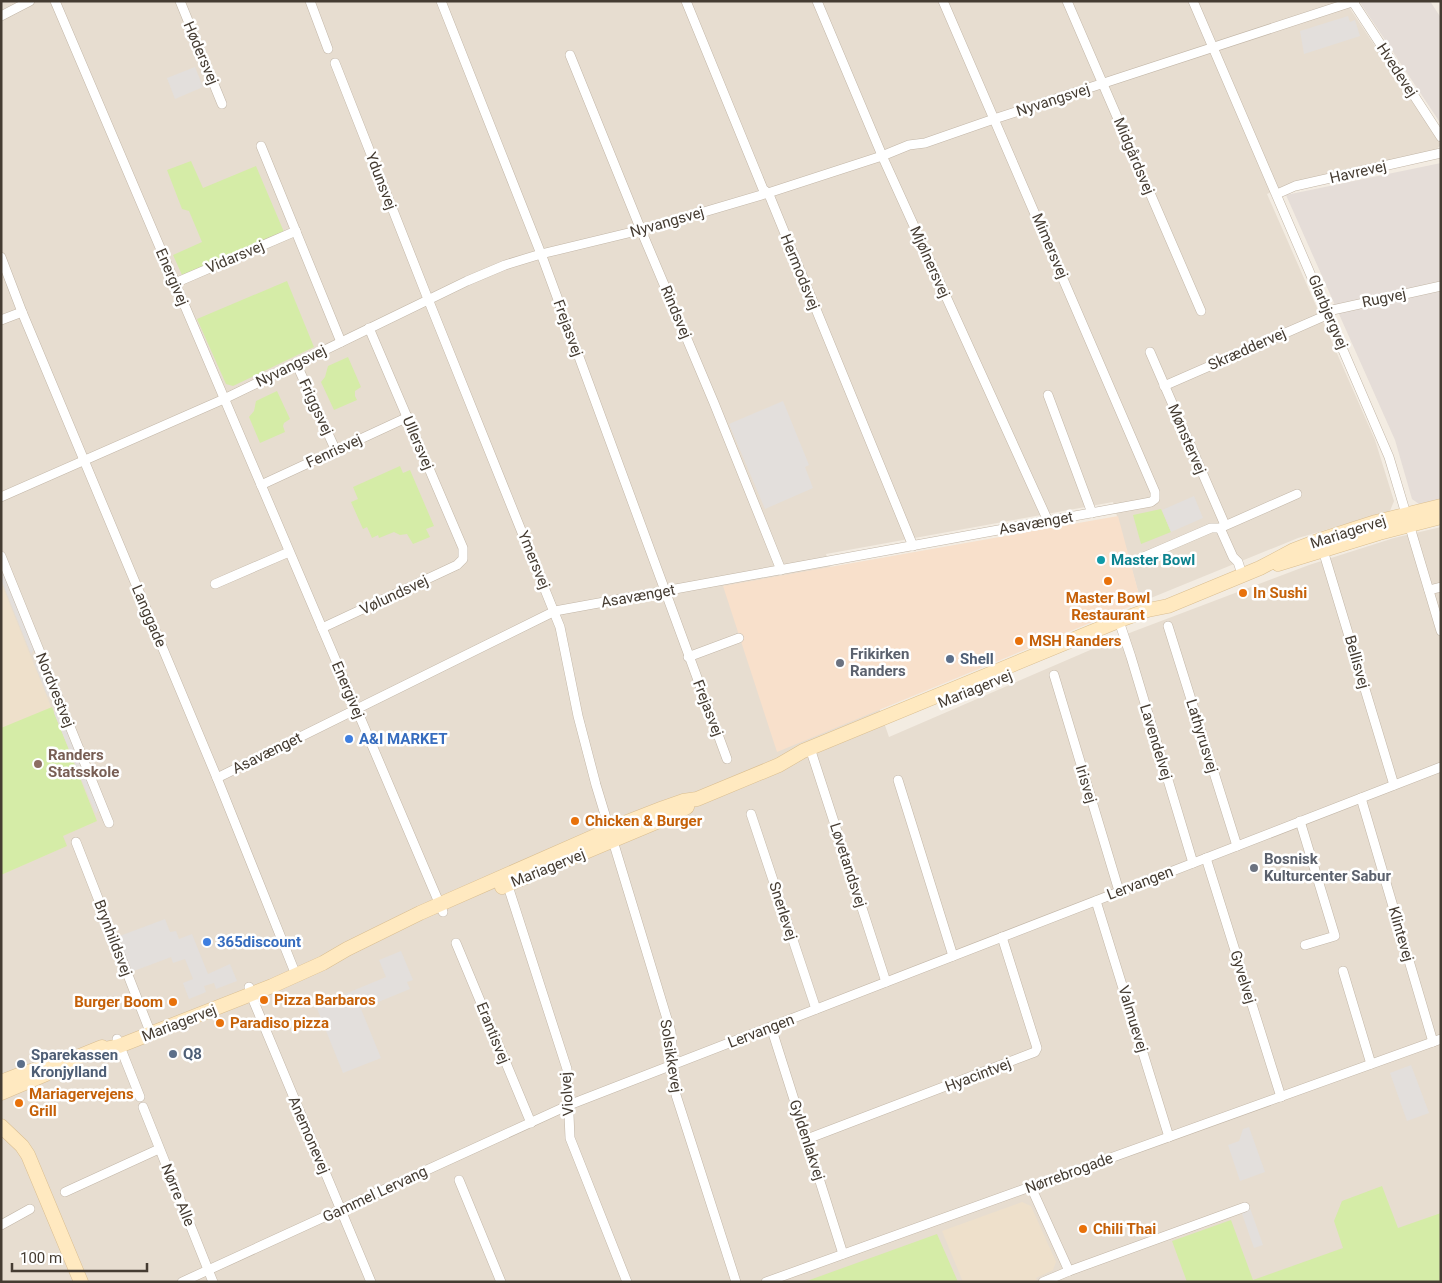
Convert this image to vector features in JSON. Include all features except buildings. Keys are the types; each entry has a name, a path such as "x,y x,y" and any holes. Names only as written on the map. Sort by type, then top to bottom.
{"street":[{"path":"1,16 30,1"},
{"name":"Energivej","path":"56,1 441,908"},
{"name":"Hødersvej","path":"180,1 222,104"},
{"path":"310,1 328,49"},
{"name":"Frejasvej","path":"441,1 541,254 688,657 727,758"},
{"name":"Hermodsvej","path":"686,1 763,189 768,193 913,546"},
{"name":"Mjølnersvej","path":"817,1 882,156 1048,521"},
{"name":"Mimersvej","path":"943,1 1155,492"},
{"name":"Midgårdsvej","path":"1067,1 1201,311"},
{"name":"Glarbjergvej","path":"1193,1 1389,456 1441,631"},
{"name":"Nyvangsvej","path":"1,496 224,399 428,299 505,265 541,254 641,230 768,193 882,156 909,145 925,143 1354,2"},
{"name":"Hvedevej","path":"1354,2 1441,137"},
{"name":"Rindsvej","path":"570,55 781,570"},
{"name":"Ydunsvej","path":"335,63 428,299"},
{"path":"262,146 341,342"},
{"name":"Havrevej","path":"1277,194 1295,186 1441,153"},
{"name":"Vidarsvej","path":"175,284 296,231"},
{"name":"Langgade","path":"1,257 22,312 217,778 295,972"},
{"name":"Rugvej","path":"1328,312 1441,286"},
{"name":"Ymersvej","path":"428,299 555,611 578,716 611,836"},
{"path":"1,320 22,312"},
{"name":"Skræddervej","path":"1164,386 1328,312"},
{"name":"Ullersvej","path":"369,328 464,548 463,558"},
{"name":"Mønstervej","path":"1150,352 1223,527 1233,557 1238,562 1240,568"},
{"name":"Friggsvej","path":"296,364 336,451"},
{"name":"Asavænget","path":"1048,395 1092,513"},
{"name":"Fenrisvej","path":"261,485 408,417"},
{"name":"Asavænget","path":"217,778 555,611 1151,502 1155,499 1155,492"},
{"path":"1139,559 1211,528 1223,527 1297,494"},
{"name":"Mariagervej","path":"1,1082 44,1067 55,1066 295,972 323,963 346,949 394,927 424,920 441,908 611,836 662,808 683,801 697,799 780,765 797,762 812,752 1120,625 1158,613 1168,606 1260,568 1294,550 1322,545 1408,519 1441,506"},
{"name":"Mariagervej","path":"1408,519 1441,517"},
{"name":"Bellisvej","path":"1322,545 1394,785"},
{"path":"214,584 289,552"},
{"name":"Nordvestvej","path":"1,556 109,823"},
{"name":"Vølundsvej","path":"322,628 457,565 463,558"},
{"path":"1429,590 1441,586"},
{"name":"Lavendelvej","path":"1120,625 1192,863"},
{"name":"Lathyrusvej","path":"1168,626 1237,846"},
{"path":"688,657 739,638"},
{"name":"Irisvej","path":"1054,676 1119,891"},
{"name":"Løvetandsvej","path":"812,752 886,982"},
{"name":"Lervangen","path":"568,1105 1441,766"},
{"path":"898,780 953,956"},
{"name":"Klintevej","path":"1361,798 1437,1041"},
{"name":"Snerlevej","path":"751,814 816,1009"},
{"path":"1300,821 1335,936 1305,945"},
{"name":"Solsikkevej","path":"611,836 671,1032 676,1095 736,1282"},
{"name":"Brynhildsvej","path":"76,842 149,1030"},
{"name":"Gyvelvej","path":"1206,858 1281,1097"},
{"name":"Violvej","path":"506,880 567,1069 570,1138 627,1282"},
{"name":"Valmuevej","path":"1096,900 1170,1137"},
{"name":"Hyacintvej","path":"807,1140 1035,1052 1037,1048 1002,937"},
{"name":"Erantisvej","path":"456,943 531,1123"},
{"path":"1344,970 1372,1064"},
{"name":"Anemonevej","path":"250,991 371,1282"},
{"name":"Gyldenlakvej","path":"770,1027 843,1254"},
{"name":"Nørrebrogade","path":"766,1282 1437,1041"},
{"path":"118,1042 140,1097"},
{"name":"Mariagervej","path":"1,1094 46,1074 55,1066"},
{"name":"Gammel Lervang","path":"182,1282 568,1105"},
{"name":"Nørre Alle","path":"143,1107 213,1282"},
{"path":"1,1126 22,1146 28,1155 81,1282"},
{"path":"65,1192 159,1149"},
{"path":"459,1180 501,1282"},
{"path":"1031,1187 1069,1271"},
{"path":"1044,1282 1069,1271 1245,1208"},
{"path":"1,1225 30,1210"}],"shaded area":[{"path":"1,1 1345,1 1441,145 1434,151 1290,184 1267,194 1375,440 1394,501 1390,511 1298,538 1141,602 1113,502 826,554 889,737 1132,632 1309,565 1394,538 1441,527 1441,1282 1,1282"},
{"path":"1359,1 1430,1 1441,18 1441,124"},
{"path":"1348,16 1350,22 1355,20 1360,36 1304,54 1300,31"},
{"path":"195,67 203,87 175,99 167,78"},
{"path":"1441,163 1441,499 1419,504 1412,499 1395,440 1286,195"},
{"path":"783,401 809,465 805,467 813,488 765,509 729,424"},
{"path":"1194,496 1203,518 1171,532 1162,510"},
{"path":"1118,516 1141,602 777,752 723,586"},
{"path":"1,565 35,649 31,654 1,579"},
{"name":"Randers Statsskole","path":"1,582 97,821 63,836 67,846 1,875"},
{"path":"38,659 52,691 48,697 35,665"},
{"path":"58,706 99,808 96,814 54,713"},
{"path":"165,919 170,932 176,931 179,939 192,934 208,974 230,964 237,981 216,989 214,983 204,986 206,992 189,999 183,983 193,979 185,959 173,963 171,957 131,972 117,937"},
{"path":"401,951 413,980 407,982 410,989 361,1009 381,1058 343,1073 316,1006 386,977 379,960"},
{"path":"1411,1065 1429,1113 1407,1121 1390,1073"},
{"path":"1249,1127 1265,1172 1240,1181 1228,1145 1239,1141 1243,1129"},
{"path":"1022,1202 1031,1206 1056,1262 1053,1270 1036,1278 1037,1280 1034,1282 963,1282 942,1231"},
{"path":"1250,1208 1263,1245 1254,1248 1241,1211"}],"green space":[{"path":"191,161 203,188 256,166 284,232 182,275 173,255 202,242 189,211 182,209 167,170"},
{"path":"287,281 314,347 233,386 226,384 197,319"},
{"path":"348,357 361,387 355,391 357,400 334,410 321,382 325,377 328,366"},
{"path":"277,391 290,419 284,423 285,432 260,443 249,417 254,411 256,401"},
{"path":"400,466 403,473 410,470 434,526 426,529 430,537 413,544 407,534 400,535 394,532 379,538 378,535 372,538 367,527 363,529 351,502 358,499 353,487"},
{"path":"1161,509 1171,532 1141,544 1133,515"},
{"name":"Randers Statsskole","path":"52,707 97,821 63,836 67,846 1,875 1,728"},
{"path":"1382,1186 1398,1228 1441,1213 1441,1282 1187,1282 1172,1241 1231,1220 1253,1280 1343,1248 1334,1221 1342,1201"},
{"path":"937,1234 958,1282 804,1282"}],"place":[{"name":"Master Bowl","path":"1101,560"},
{"name":"Master Bowl Restaurant","path":"1108,581"},
{"name":"In Sushi","path":"1243,593"},
{"name":"MSH Randers","path":"1019,641"},
{"name":"Shell","path":"950,659"},
{"name":"Frikirken Randers","path":"840,663"},
{"name":"A&I MARKET","path":"349,739"},
{"name":"Randers Statsskole","path":"38,764"},
{"name":"Chicken & Burger","path":"575,821"},
{"name":"Bosnisk Kulturcenter Sabur","path":"1254,868"},
{"name":"365discount","path":"207,942"},
{"name":"Pizza Barbaros","path":"264,1000"},
{"name":"Burger Boom","path":"173,1002"},
{"name":"Paradiso pizza","path":"220,1023"},
{"name":"Q8","path":"173,1054"},
{"name":"Sparekassen Kronjylland","path":"21,1064"},
{"name":"Mariagervejens Grill","path":"19,1103"},
{"name":"Chili Thai","path":"1083,1229"}]}
